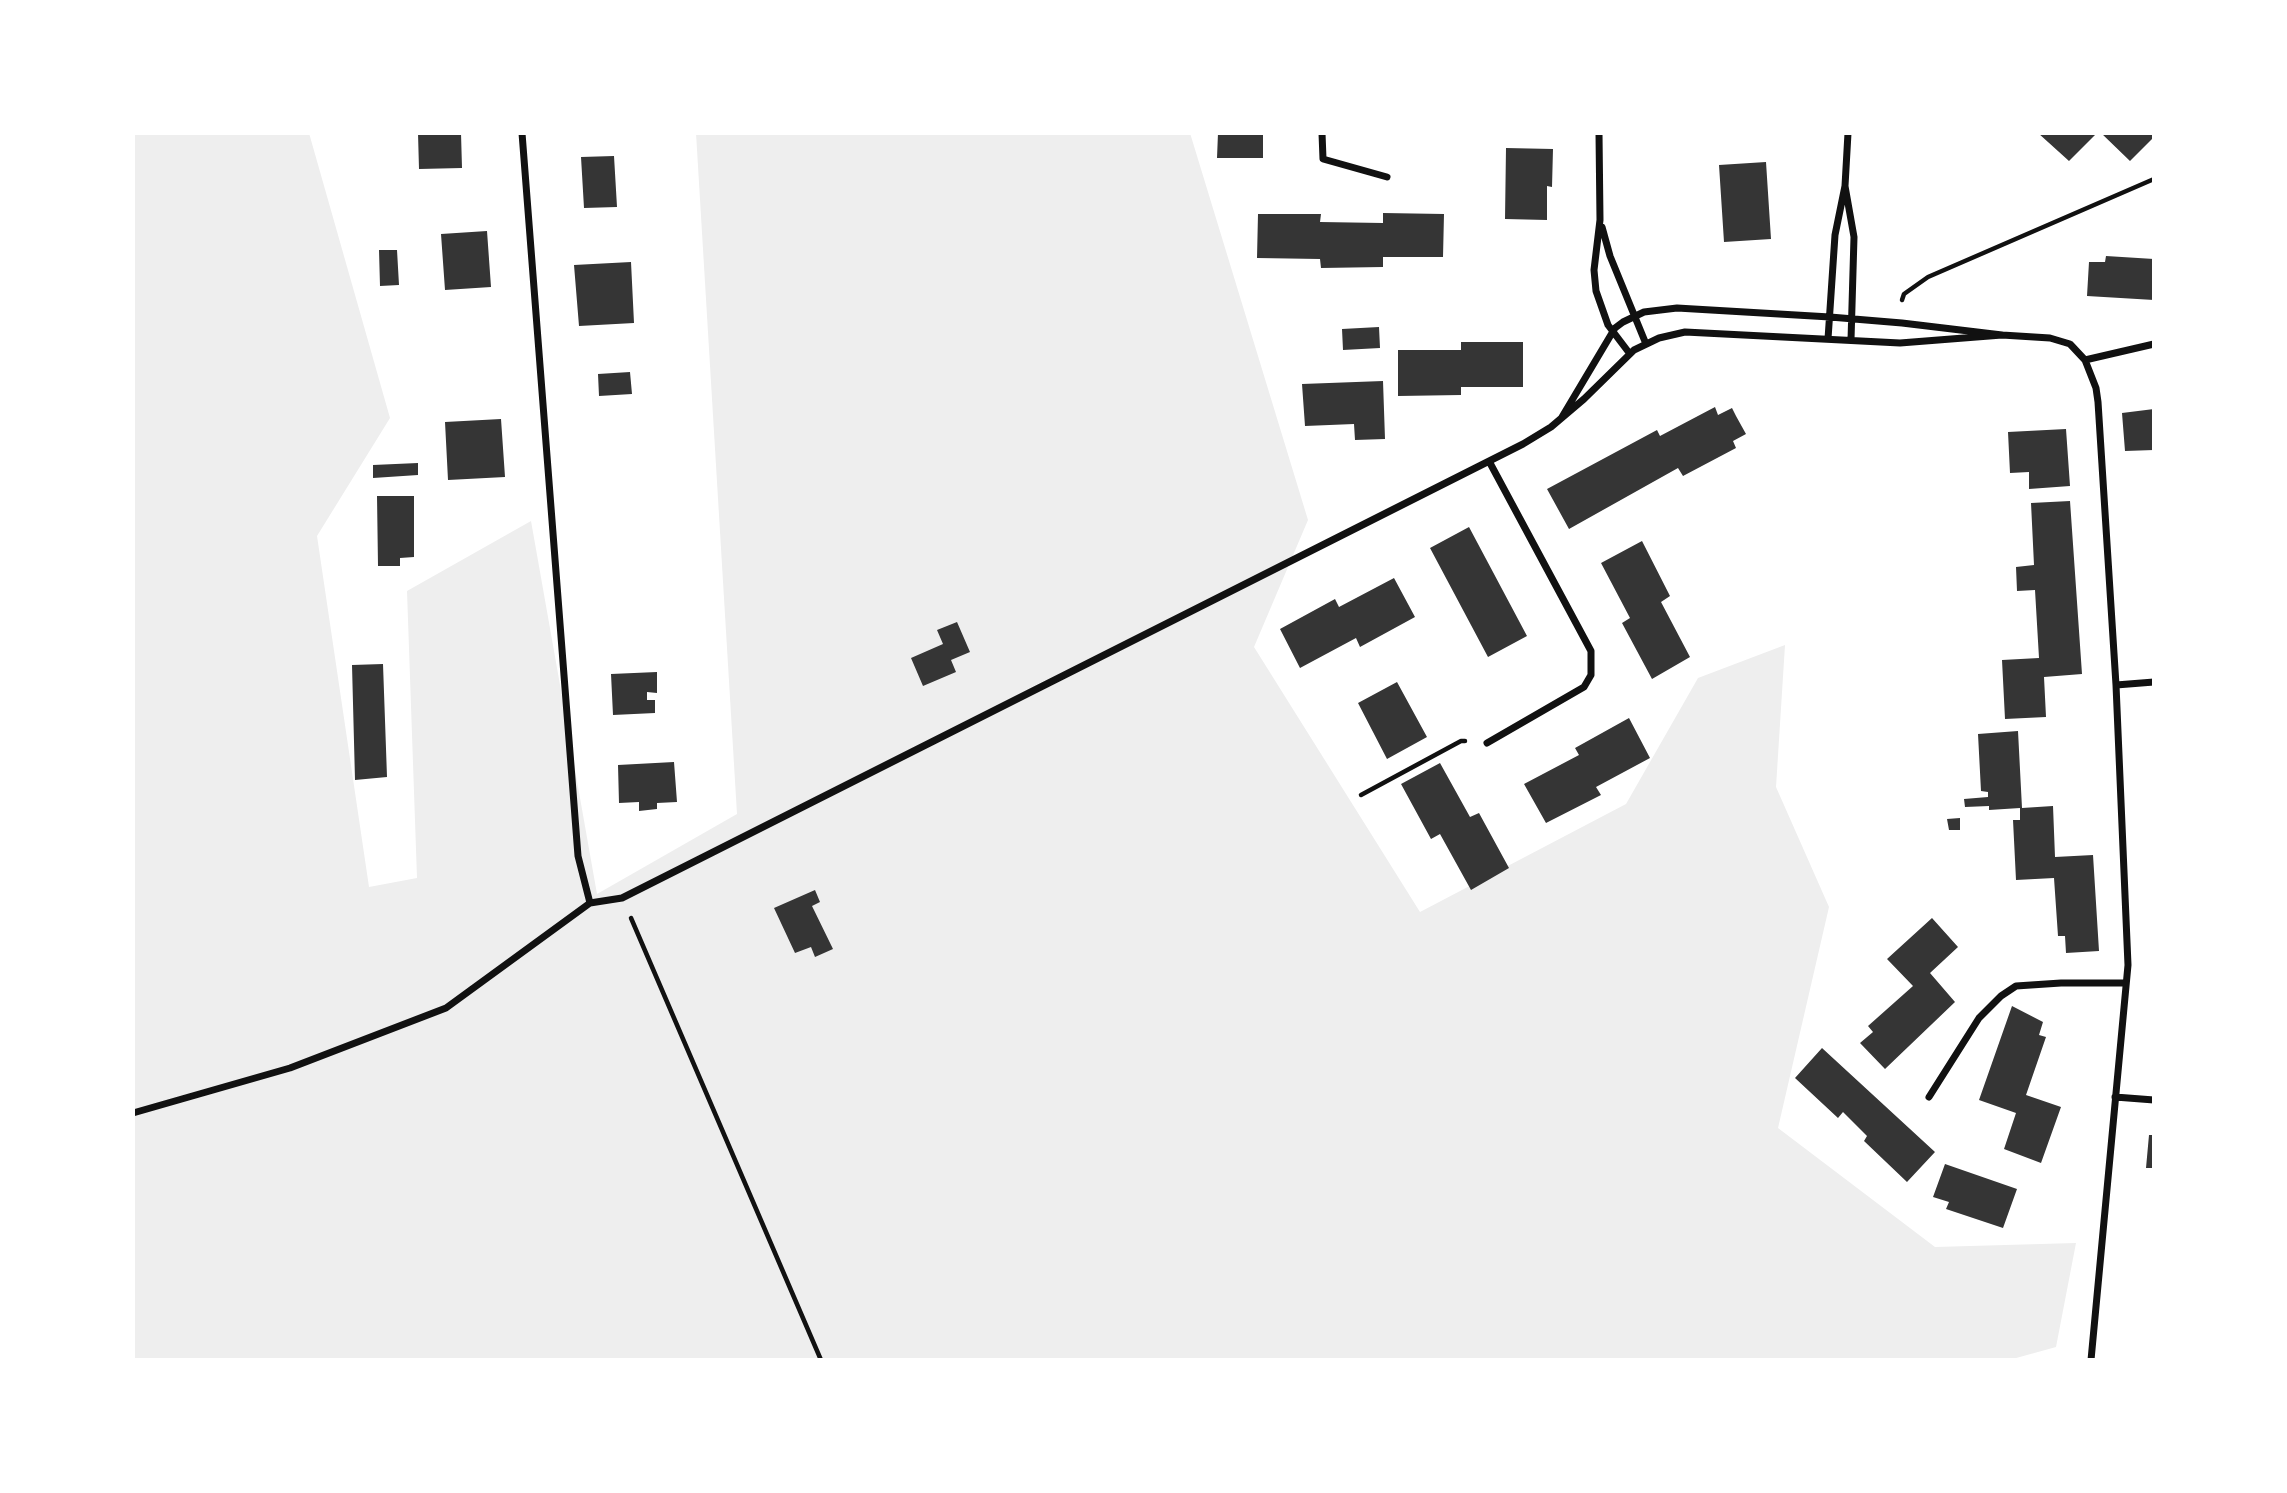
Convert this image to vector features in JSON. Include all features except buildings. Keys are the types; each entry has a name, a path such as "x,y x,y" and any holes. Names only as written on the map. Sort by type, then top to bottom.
{"street":[{"path":"522,133 578,856 590,903"},
{"path":"1322,133 1323,159 1387,177"},
{"path":"1599,133 1600,220 1594,270 1600,308 1612,333 1630,354"},
{"path":"1831,339 1835,235 1845,186 1848,133"},
{"path":"1845,186 1854,237 1851,340"},
{"path":"1600,220 1610,256 1646,344"},
{"path":"1562,417 1612,333 1623,322 1635,316 1677,308 1853,319 2057,339 2070,344 2085,360 2096,388 2098,402 2116,685 2128,965 2091,1360"},
{"path":"133,1113 290,1068 446,1008 590,903 622,898 1490,463 1551,427 1597,388 1630,354 1646,344 1673,333 1685,332 1900,343 2002,335"},
{"path":"2085,360 2154,344"},
{"path":"1487,743 1584,687 1591,675 1591,651 1490,463"},
{"path":"2116,685 2154,682"},
{"path":"1929,1097 1979,1018 2001,996 2016,986 2126,984"},
{"path":"2115,1097 2154,1100"}],"path":[{"path":"1902,323 1899,307 1904,294 1928,277 2154,179"},
{"path":"1361,795 1461,741 1487,743"},
{"path":"622,898 821,1360"}],"shaded area":[{"path":"133,133 309,133 390,418 317,536 369,887 417,878 407,591 531,521 597,894 737,814 696,133 1190,133 1308,520 1254,647 1420,912 1626,804 1698,678 1785,645 1776,787 1829,907 1778,1128 1935,1247 2076,1243 2056,1347 2009,1360 133,1360"}]}
